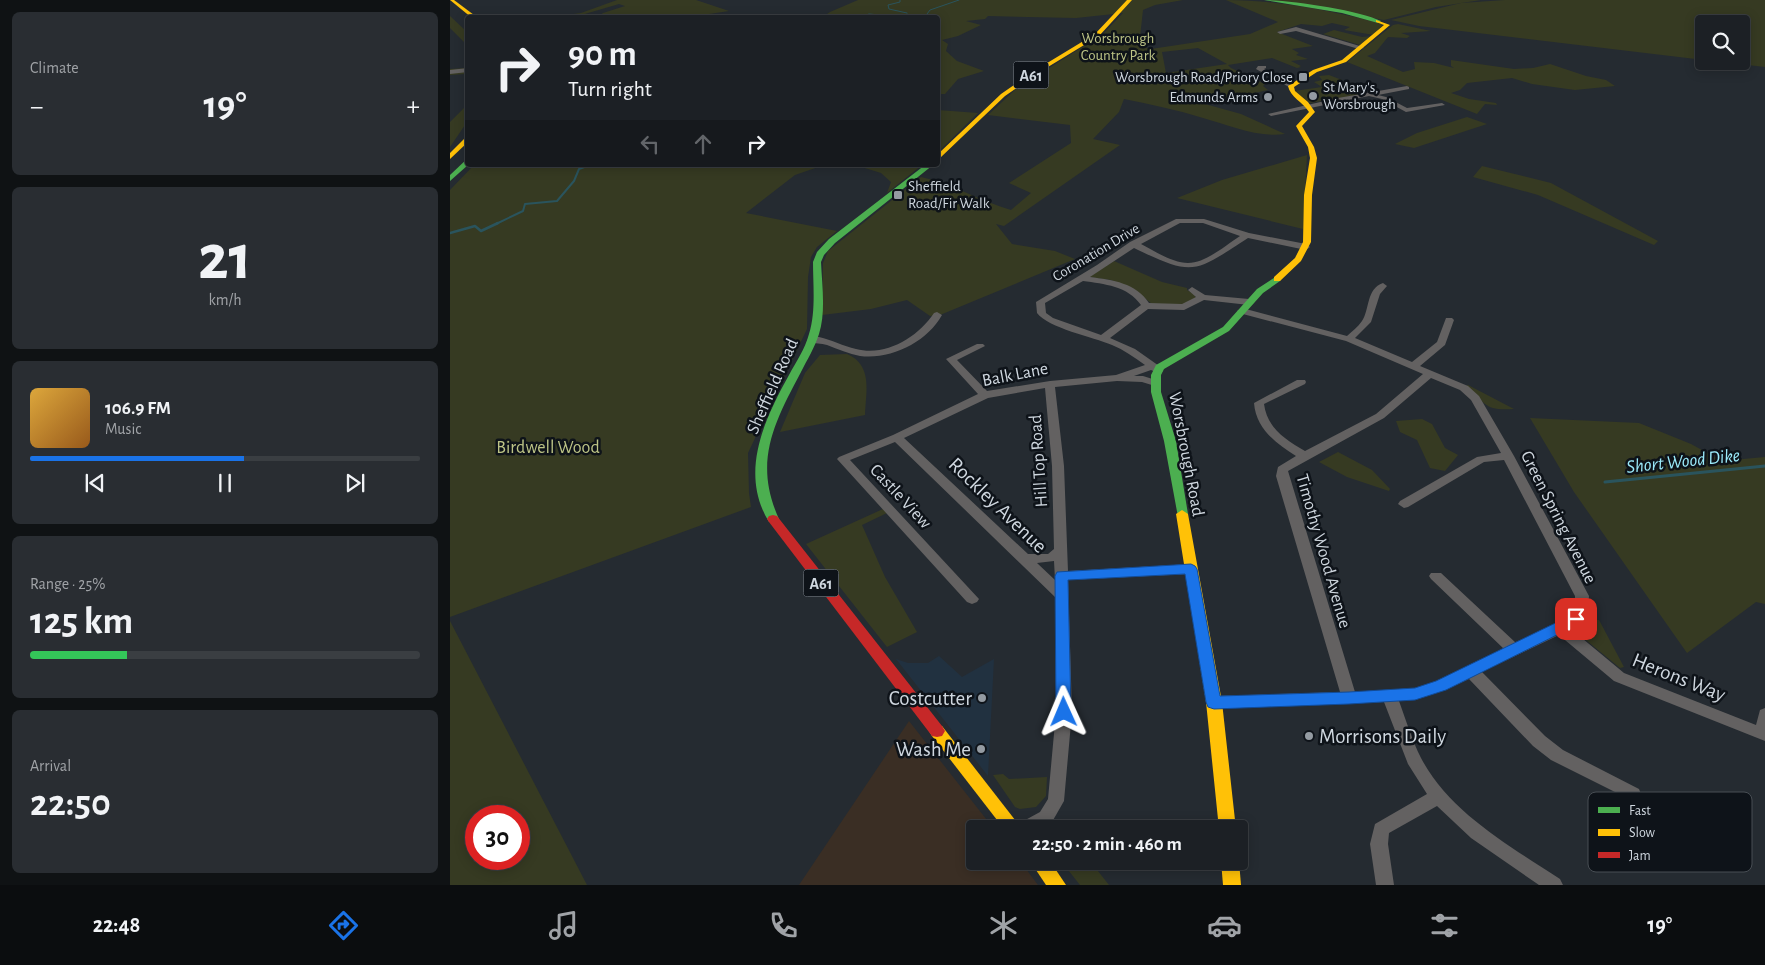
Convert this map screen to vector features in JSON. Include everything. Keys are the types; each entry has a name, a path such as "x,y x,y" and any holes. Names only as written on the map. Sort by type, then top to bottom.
{"main road":[{"path":"450,0 472,15"},
{"name":"A61","path":"940,155 1003,94 1097,35 1130,0"},
{"path":"1266,0 1342,12 1387,24 1386,28 1344,61 1314,71 1291,86 1292,92 1310,106 1311,115 1299,126 1312,152 1308,196 1309,236 1306,247"},
{"path":"450,9 465,19"},
{"path":"450,157 465,140"},
{"path":"450,179 465,163"},
{"name":"Sheffield Road","path":"926,167 832,241 820,254 817,262 816,329 766,438 758,479 762,497 770,515 801,558 1007,820"},
{"name":"Worsbrough Road","path":"1227,820 1214,702 1170,441 1156,392 1155,368 1226,329 1260,291 1286,272 1306,247"},
{"path":"1046,870 1057,885"},
{"path":"1231,870 1232,885"}],"street":[{"path":"1280,32 1296,30 1361,48"},
{"path":"1264,67 1258,68 1279,77 1291,86"},
{"path":"450,72 465,70"},
{"path":"1271,114 1407,88"},
{"path":"1369,94 1384,98 1406,110 1442,105"},
{"name":"Coronation Drive","path":"1155,368 1132,351 1103,338 1050,320 1042,315 1041,302 1133,244 1172,223 1187,220 1204,221 1274,242 1306,247"},
{"path":"1133,244 1180,264 1194,265 1207,260 1247,235"},
{"path":"1081,278 1109,281 1139,297 1146,306"},
{"path":"1349,339 1367,321 1371,303 1378,290 1383,286"},
{"path":"1103,338 1146,306 1184,307 1203,297 1192,290"},
{"name":"Green Spring Avenue","path":"1203,297 1246,306 1349,339 1464,388 1475,398 1508,456 1582,596 1582,610 1576,619 1440,686 1415,694 1214,702"},
{"path":"812,340 829,341 860,353 874,353 918,338 929,329 937,315"},
{"path":"1414,366 1442,343 1449,320"},
{"path":"980,346 951,359 986,395"},
{"name":"Balk Lane","path":"1117,378 1155,368"},
{"name":"Timothy Wood Avenue","path":"1349,698 1282,476 1282,470 1304,456 1380,416 1430,373"},
{"name":"Balk Lane","path":"897,436 986,395 1050,384 1117,378 1143,379 1155,383"},
{"path":"1301,382 1260,404 1259,409 1271,433 1304,456"},
{"name":"Hill Top Road","path":"1050,384 1058,466 1062,595"},
{"name":"Rockley Avenue","path":"897,436 1062,595"},
{"name":"Castle View","path":"897,436 843,459 972,599"},
{"path":"1404,504 1481,459 1508,456"},
{"path":"1026,559 1043,560 1051,558 1061,550"},
{"path":"1062,576 1191,569"},
{"path":"1436,576 1514,650"},
{"path":"1040,820 1046,817 1056,801 1064,712 1062,595"},
{"name":"Herons Way","path":"1560,628 1619,677 1764,734"},
{"path":"1471,671 1539,741 1557,755 1629,792"},
{"path":"1390,695 1416,763 1439,796 1463,820 1512,857 1554,885"},
{"path":"1764,734 1765,714"},
{"path":"1385,885 1379,844 1381,829 1439,796"}],"shaded area":[{"path":"939,656 962,677 994,659 988,776 896,659 908,663 928,663"},
{"path":"909,721 987,820 966,820 966,870 1027,870 1038,885 799,885"}],"green space":[{"path":"617,0 696,0 729,11 703,15 600,15 625,6 619,4 581,15 566,15 581,13"},
{"name":"Worsbrough Country Park","path":"858,0 1183,0 1155,5 1143,10 1139,46 1151,49 1250,34 1278,22 1226,0 1246,0 1305,7 1383,24 1374,35 1344,30 1350,27 1332,23 1322,26 1301,24 1277,32 1313,46 1292,49 1299,53 1296,55 1308,59 1291,61 1301,67 1297,68 1272,58 1228,65 1265,84 1263,86 1268,90 1205,104 1241,114 1285,134 1254,133 1193,115 1124,99 1119,112 1093,139 1120,145 1004,226 996,224 1012,244 1055,251 1075,259 940,315 930,316 907,300 871,309 822,315 823,263 828,251 921,177 1011,210 1031,193 1009,183 1071,143 1070,125 988,115 1016,89 1103,34 1123,13 1076,18 988,16 985,19 966,21 981,25 958,36 942,40 948,44 946,51 957,61 984,71 958,79 945,94 940,94 940,15 827,14","holes":["1198,48 1227,64 1166,73 1162,52"]},
{"path":"1269,0 1481,0 1436,7 1384,20"},
{"path":"1505,0 1765,0 1765,67 1750,65 1750,15 1695,15 1695,59 1419,26 1391,20 1461,3"},
{"path":"450,16 465,30 465,43 450,28"},
{"path":"1398,24 1431,31 1401,33 1410,36 1407,38 1388,37 1375,53 1367,56 1403,72 1415,69 1414,62 1434,63 1454,68 1451,66 1451,60 1514,69 1533,68 1550,64 1586,76 1606,80 1615,86 1575,90 1532,84 1512,78 1467,83 1460,90 1451,93 1469,99 1496,103 1497,105 1485,104 1477,114 1347,62 1393,25"},
{"path":"1334,30 1362,37 1373,36 1360,45 1323,34"},
{"path":"465,68 465,74 450,75 450,69"},
{"path":"1329,75 1342,80 1342,84 1364,94 1310,103 1294,91 1322,87 1314,82 1322,80 1319,76"},
{"path":"465,105 465,125 450,147 450,122"},
{"path":"940,110 978,113 940,150"},
{"path":"1467,117 1487,124 1414,148 1395,144 1417,133"},
{"path":"1307,155 1303,229 1177,198 1222,180"},
{"path":"1482,166 1551,183 1658,241 1654,245 1538,195 1473,177"},
{"name":"Birdwell Wood","path":"472,167 818,167 795,175 746,213 837,231 817,247 811,257 808,277 807,329 748,453 751,507 450,617 450,190"},
{"path":"862,167 920,167 887,193 891,182 881,173"},
{"path":"1114,261 1162,282 1187,288 1196,298 1187,304 1152,304 1135,290 1111,280 1089,277"},
{"path":"847,354 861,365 864,372 867,388 865,415 780,432 805,373 820,355"},
{"path":"1468,385 1514,409 1497,409 1487,405 1466,386"},
{"path":"1530,418 1639,423 1691,444 1722,461 1765,457 1765,604 1756,602 1687,653 1574,492"},
{"path":"1422,419 1432,424 1445,448 1458,455 1445,471 1430,468 1417,440 1400,432 1396,421"},
{"path":"1338,452 1372,470 1390,489 1389,491 1347,477 1319,462"},
{"path":"883,509 887,513 862,525 885,577 917,632 887,647 806,544"},
{"path":"1590,619 1599,620 1624,667 1620,668 1581,636 1578,631"},
{"path":"450,621 587,885 450,885"},
{"path":"1003,774 1009,779 1047,777 1046,796 1036,807 1020,809 1015,807 993,775"},
{"path":"1068,870 1097,870 1109,885 1080,885"}],"waterway":[{"path":"900,0 900,2 888,5 889,9 907,13"},
{"path":"926,15 930,10 959,0"},
{"path":"866,15 880,15"},
{"path":"496,224 523,211 525,204 557,201 574,181 579,169 584,167"},
{"path":"450,233 475,226 481,231 498,223"},
{"name":"Short Wood Dike","path":"1605,482 1765,466"}],"traffic: fast":[{"path":"1266,0 1342,12 1378,21"},
{"path":"450,179 465,163"},
{"path":"773,519 764,500 761,481 764,442 778,405 814,336 818,297 817,262 820,254 832,241 926,167"},
{"path":"1182,514 1170,441 1156,392 1156,375 1160,367 1226,329 1260,291 1277,279"}],"traffic: slow":[{"path":"451,0 472,15"},
{"path":"940,155 1003,95 1036,72 1097,35 1130,0"},
{"path":"1277,279 1290,269 1304,251 1308,233 1308,195 1313,158 1309,143 1299,126 1312,112 1306,103 1292,92 1291,86 1315,71 1344,61 1387,25 1378,21"},
{"path":"450,157 465,140"},
{"path":"1182,514 1214,702 1227,820"},
{"path":"937,731 1007,820"},
{"path":"1046,870 1057,885"},
{"path":"1231,870 1232,885"}],"traffic: jam":[{"path":"773,519 937,731"}],"place":[{"name":"Worsbrough Road/Priory Close","path":"1303,77"},
{"name":"St Mary's, Worsbrough","path":"1313,96"},
{"name":"Edmunds Arms","path":"1268,97"},
{"name":"Sheffield Road/Fir Walk","path":"898,195"},
{"name":"Costcutter","path":"982,698"},
{"name":"Morrisons Daily","path":"1309,736"},
{"name":"Wash Me","path":"981,749"}],"route":[{"path":"1064,712 1062,576 1191,569 1214,702 1415,694 1440,686 1576,619"}]}
